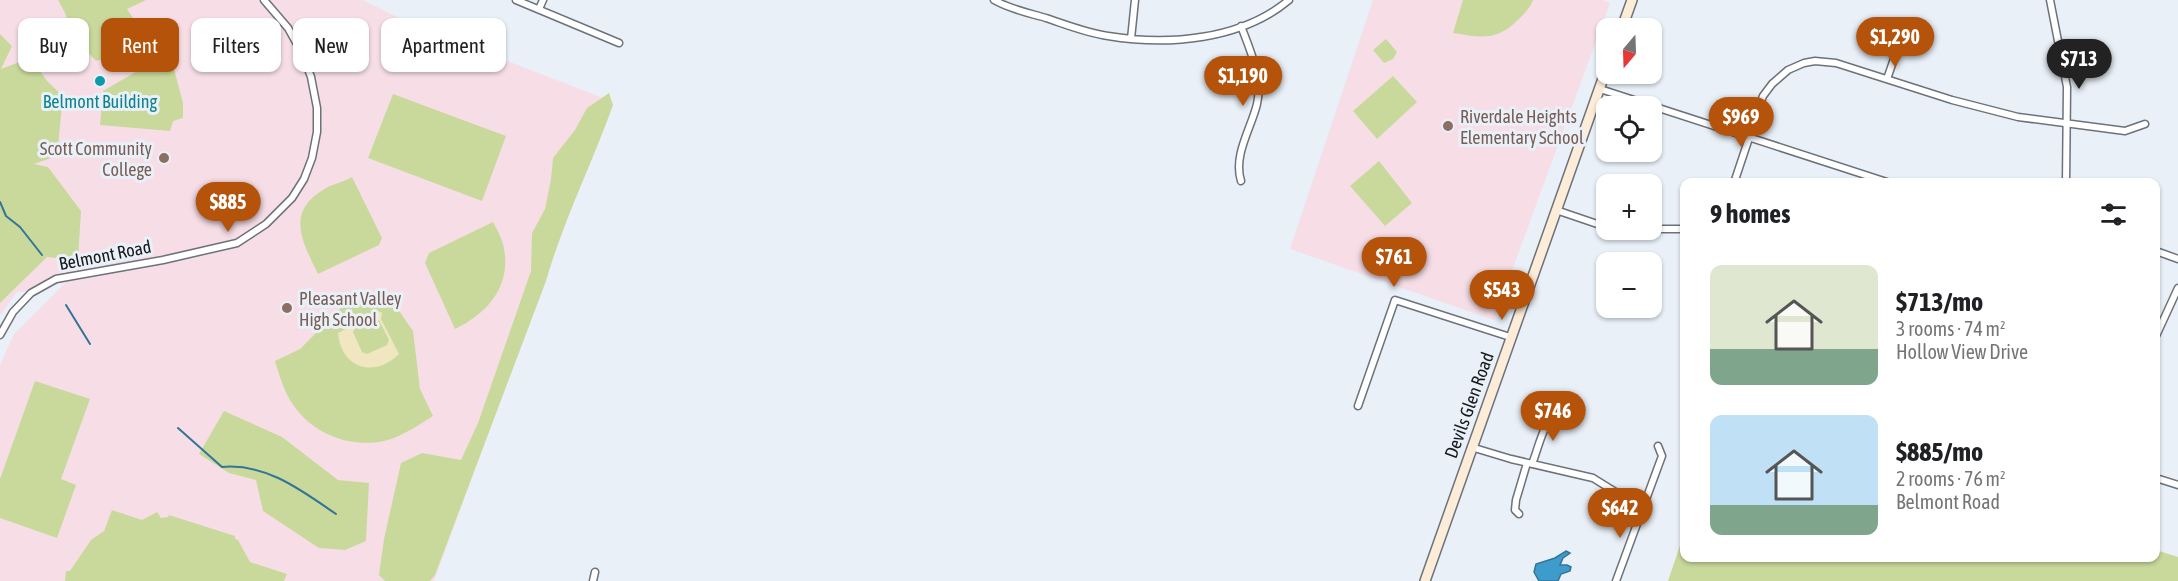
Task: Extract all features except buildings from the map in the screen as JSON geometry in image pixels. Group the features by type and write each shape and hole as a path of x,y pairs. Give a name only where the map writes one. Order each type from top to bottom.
{"main road":[{"path":"1626,18 1632,0"},
{"name":"Devils Glen Road","path":"1425,581 1602,84"}],"street":[{"name":"Belmont Road","path":"0,335 13,312 31,293 56,279 163,260 237,243 266,224 292,198 304,179 312,158 317,132 317,108 302,53 288,28 264,0"},
{"path":"516,0 619,43"},
{"path":"539,9 543,0"},
{"path":"994,0 1086,31 1131,39 1176,39 1223,33 1275,12 1289,0"},
{"path":"1131,39 1135,0"},
{"path":"2050,0 2067,87 2066,178"},
{"path":"1241,26 1253,58 1258,90 1257,103 1241,150 1238,170 1241,181"},
{"path":"1887,79 1905,27"},
{"path":"1736,178 1763,96 1772,84 1788,70 1815,61 1836,63 1983,108 2067,124 2125,131 2145,124"},
{"path":"1600,89 1875,178"},
{"path":"1556,210 1596,224"},
{"path":"1662,229 1680,229"},
{"path":"2160,252 2178,259"},
{"path":"2160,327 2178,288"},
{"path":"1358,406 1395,300 1510,337"},
{"path":"1519,514 1515,510 1516,500 1530,463 1548,423 1558,408 1564,407"},
{"path":"1616,581 1662,456 1658,446"},
{"path":"1471,447 1593,478 1643,509"},
{"path":"2160,479 2178,485"},
{"path":"593,581 595,572"}],"shaded area":[{"name":"Pleasant Valley High School","path":"0,0 363,0 399,18 381,18 381,72 506,72 506,60 611,101 434,581 0,581 0,365 14,334 65,283 16,293 0,316"},
{"name":"Riverdale Heights Elementary School","path":"1373,0 1603,0 1610,3 1605,18 1596,18 1596,41 1494,320 1290,249"}],"green space":[{"path":"58,0 146,0 127,9 133,18 101,18 101,60 96,61 89,54 89,18 67,18"},
{"path":"1463,0 1533,0 1511,26 1496,34 1481,37 1453,33"},
{"path":"0,34 12,46 1,69 18,63 18,72 40,72 63,96 57,156 34,164 48,167 81,211 78,260 47,257 0,303"},
{"path":"1386,39 1397,52 1393,59 1384,63 1373,50"},
{"path":"136,72 175,72 183,103 183,118 173,121 170,131 100,125 103,91"},
{"path":"1393,76 1417,102 1377,139 1353,111"},
{"path":"609,93 613,105 561,236 435,575 430,581 385,581 379,575 384,539 401,463 422,453 461,460 478,423 531,271 532,233 545,209 553,158 575,130 587,108"},
{"path":"393,94 506,136 482,201 368,158"},
{"path":"1379,161 1412,203 1385,226 1350,186"},
{"path":"352,177 382,238 379,245 318,274 302,236 300,225 302,214 307,204 316,195"},
{"path":"493,222 502,241 505,258 501,284 488,306 455,329 425,263 429,253"},
{"path":"379,296 393,302 413,331 420,389 433,416 406,433 388,440 360,443 332,436 308,422 298,412 285,391 275,361 300,349 342,307"},
{"path":"35,381 90,399 61,479 76,485 57,538 0,518 0,479"},
{"path":"224,411 282,437 338,480 369,483 366,541 345,550 319,548 263,511 256,480 229,473 199,454"},
{"path":"112,510 142,520 157,512 161,518 169,515 235,536 250,562 287,574 284,581 65,581 66,571 70,571 91,540 104,531"},
{"path":"1680,546 1680,562 2160,562 2160,551 2178,557 2178,581 1668,581"}],"sand":[{"path":"376,310 382,313 381,319 399,354 389,362 370,368 352,362 345,355 338,333 373,315","holes":["374,318 379,320 389,340 387,345 367,354 362,352 353,332 355,328"]}],"water":[{"path":"1566,551 1570,553 1563,558 1560,565 1571,567 1570,571 1561,574 1558,581 1539,581 1534,572 1536,564 1555,558"}],"waterway":[{"path":"0,202 6,216 20,227 42,255"},
{"path":"66,305 90,344"},
{"path":"178,428 222,467 253,469 268,474 296,488 336,514"}],"place":[{"name":"Belmont Building","path":"100,81"},
{"name":"Riverdale Heights Elementary School","path":"1448,126"},
{"name":"Scott Community College","path":"164,158"},
{"name":"Pleasant Valley High School","path":"287,308"}]}
